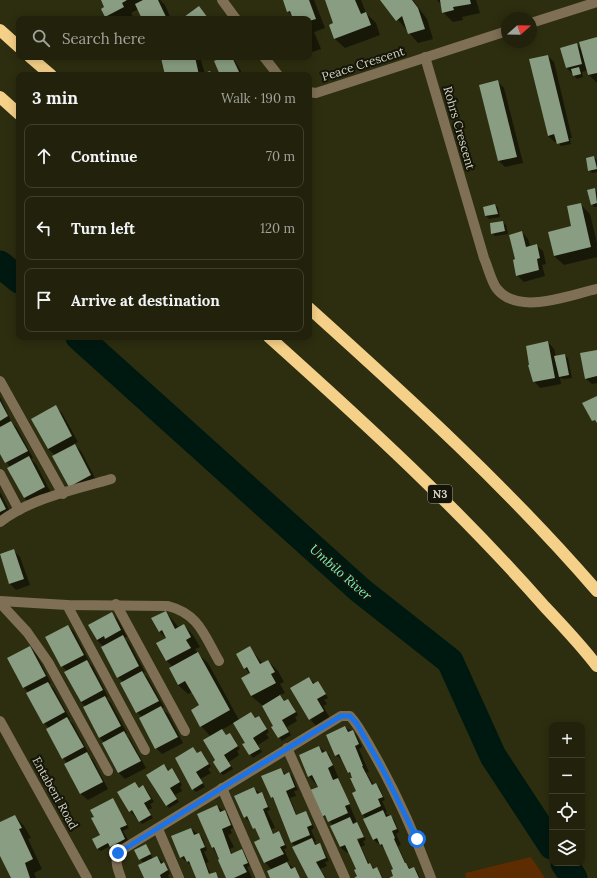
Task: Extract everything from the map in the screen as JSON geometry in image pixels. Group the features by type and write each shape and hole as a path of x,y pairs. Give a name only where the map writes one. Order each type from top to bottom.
{"highway":[{"path":"0,30 16,44"},
{"path":"33,60 47,72"},
{"path":"0,97 15,110"},
{"path":"312,311 478,464 561,549 597,591"},
{"name":"N3","path":"271,340 350,410 442,496 508,565 597,666"}],"street":[{"path":"222,0 234,16"},
{"path":"537,21 597,2"},
{"path":"425,57 501,33"},
{"name":"Peace Crescent","path":"312,93 316,94 425,57"},
{"name":"Rohrs Crescent","path":"425,57 484,258 496,288 508,299 524,303 541,302 597,289"},
{"path":"266,60 276,72"},
{"path":"0,381 63,494"},
{"path":"0,474 19,510"},
{"path":"0,522 19,510 111,479"},
{"path":"0,602 67,605 116,604 168,606 182,610 193,617 219,662"},
{"path":"0,602 27,632 48,662 108,772"},
{"path":"116,604 185,731"},
{"path":"67,605 145,750"},
{"path":"121,878 116,860 118,853 335,719 341,716 350,716 357,724 382,768 417,839 431,878"},
{"name":"Entabeni Road","path":"0,722 87,878"},
{"path":"287,748 345,878"},
{"path":"222,788 261,878"},
{"path":"158,829 180,878"}],"shaded area":[{"path":"531,857 545,878 466,878 465,873"}],"building":[{"path":"101,0 127,0 122,3 124,7 107,16 104,16 101,9 104,7"},
{"path":"143,0 158,0 166,16 141,16 135,4"},
{"path":"283,0 309,0 316,19 312,20 312,16 292,16 290,11 287,12"},
{"path":"325,0 355,0 361,14 366,12 371,25 334,39 329,25 333,23"},
{"path":"380,0 412,0 418,8 425,29 408,34 402,16 396,21"},
{"path":"440,0 470,0 471,4 453,7 454,10 442,13"},
{"path":"199,6 206,16 185,16"},
{"path":"597,37 597,73 588,75 579,42"},
{"path":"577,43 582,64 566,68 560,48"},
{"path":"548,55 569,141 557,144 554,134 548,136 529,59"},
{"path":"161,60 196,60 198,72 164,72"},
{"path":"233,60 239,72 219,72 214,61"},
{"path":"579,67 581,74 573,76 571,69"},
{"path":"498,80 517,157 498,161 479,85"},
{"path":"594,156 597,169 588,171 586,158"},
{"path":"595,188 597,203 591,205 587,190"},
{"path":"581,203 591,247 554,256 548,232 571,226 567,206"},
{"path":"495,204 498,214 485,216 483,207"},
{"path":"503,221 505,231 491,234 490,223"},
{"path":"522,231 526,247 537,244 540,258 537,259 539,270 516,276 513,260 515,259 509,235"},
{"path":"548,341 555,378 533,382 528,365 526,346"},
{"path":"597,350 597,376 585,379 580,353"},
{"path":"565,354 569,375 559,377 554,356"},
{"path":"597,396 597,423 595,420 592,421 582,403"},
{"path":"0,401 8,416 0,421"},
{"path":"56,405 72,436 48,449 31,419"},
{"path":"11,421 28,451 5,463 0,454 0,427"},
{"path":"75,444 91,475 69,487 52,456"},
{"path":"29,456 45,487 24,498 7,468"},
{"path":"0,497 6,509 0,512"},
{"path":"14,549 24,579 9,584 0,554"},
{"path":"166,611 175,629 184,624 191,637 186,640 191,648 166,661 156,643 166,638 162,630 159,632 151,618"},
{"path":"112,612 121,630 105,639 104,636 97,640 88,625"},
{"path":"68,625 84,655 61,667 45,637"},
{"path":"123,635 139,666 117,678 101,647"},
{"path":"30,646 46,676 23,688 7,658"},
{"path":"250,646 260,664 268,660 275,672 271,674 276,683 251,696 241,678 250,673 247,667 244,669 236,654"},
{"path":"198,652 230,710 200,727 191,710 199,705 185,681 178,685 169,668"},
{"path":"87,660 103,690 81,702 64,672"},
{"path":"142,671 159,701 136,713 120,683"},
{"path":"309,677 313,684 318,681 326,694 317,699 324,711 309,720 290,688"},
{"path":"48,682 65,712 43,724 26,693"},
{"path":"280,695 284,701 288,699 296,712 282,720 289,732 278,738 271,727 273,726 262,706"},
{"path":"105,696 121,726 99,738 83,707"},
{"path":"161,706 178,737 155,749 139,718"},
{"path":"251,712 255,718 259,716 267,729 253,738 260,749 249,755 242,744 245,743 233,723"},
{"path":"67,717 84,747 62,759 46,729"},
{"path":"345,726 348,732 353,730 359,744 355,746 362,766 372,785 376,783 383,797 378,799 381,806 362,815 352,793 356,791 350,778 352,778 350,772 348,773 339,754 335,756 326,735"},
{"path":"222,729 226,735 230,733 238,746 224,755 231,766 220,773 213,762 215,760 203,740"},
{"path":"124,731 141,761 118,773 102,743"},
{"path":"319,746 322,753 326,751 333,765 328,768 333,780 338,778 350,804 345,806 348,813 328,822 325,815 322,817 310,790 318,787 312,775 308,777 299,755"},
{"path":"193,747 197,753 201,751 209,764 196,772 203,783 192,790 175,758"},
{"path":"87,752 103,782 80,794 64,764"},
{"path":"164,764 168,771 172,768 180,782 170,788 177,799 166,806 146,775"},
{"path":"281,768 284,775 289,772 295,787 286,791 296,815 306,811 312,825 307,827 310,835 291,843 273,797 271,798 261,776"},
{"path":"135,782 139,788 143,785 151,799 144,803 151,815 139,822 132,810 129,812 117,792"},
{"path":"254,787 257,794 262,792 268,807 263,809 273,834 279,831 285,845 280,847 284,854 264,863 254,842 260,839 247,816 244,818 234,796"},
{"path":"113,798 127,825 120,828 125,839 110,847 108,843 97,849 92,839 100,835 91,818 94,817 90,810"},
{"path":"217,805 220,812 225,810 231,825 222,829 231,854 242,849 248,863 243,865 247,872 234,878 226,878 214,847 212,848 197,814"},
{"path":"383,810 386,817 391,815 397,829 392,831 405,863 409,869 414,867 419,878 389,878 393,876 391,870 393,869 382,844 380,845 377,838 373,840 363,819"},
{"path":"15,815 22,828 19,829 33,859 25,863 30,878 11,878 0,856 0,822"},
{"path":"350,817 353,824 357,822 364,837 357,839 368,864 370,863 373,869 377,867 382,878 354,878 357,876 354,870 356,869 345,845 340,847 330,826"},
{"path":"191,828 194,835 199,833 205,847 200,849 209,874 216,872 218,878 196,878 189,861 187,862 184,856 180,858 171,836"},
{"path":"312,838 315,845 320,843 326,858 316,862 325,878 308,878 292,847"},
{"path":"146,844 151,854 139,860 134,850"},
{"path":"157,856 161,864 164,862 168,870 160,875 161,878 144,878 138,865"},
{"path":"287,862 291,869 295,867 300,878 270,878 267,871"}],"waterway":[{"name":"Umbilo River","path":"0,264 16,277"},
{"name":"Umbilo River","path":"82,340 360,590 450,661 493,756 549,841"},
{"name":"Umbilo River","path":"566,866 574,878"}],"route":[{"path":"118,853 341,716 350,716 357,724 382,768 417,839"}]}
